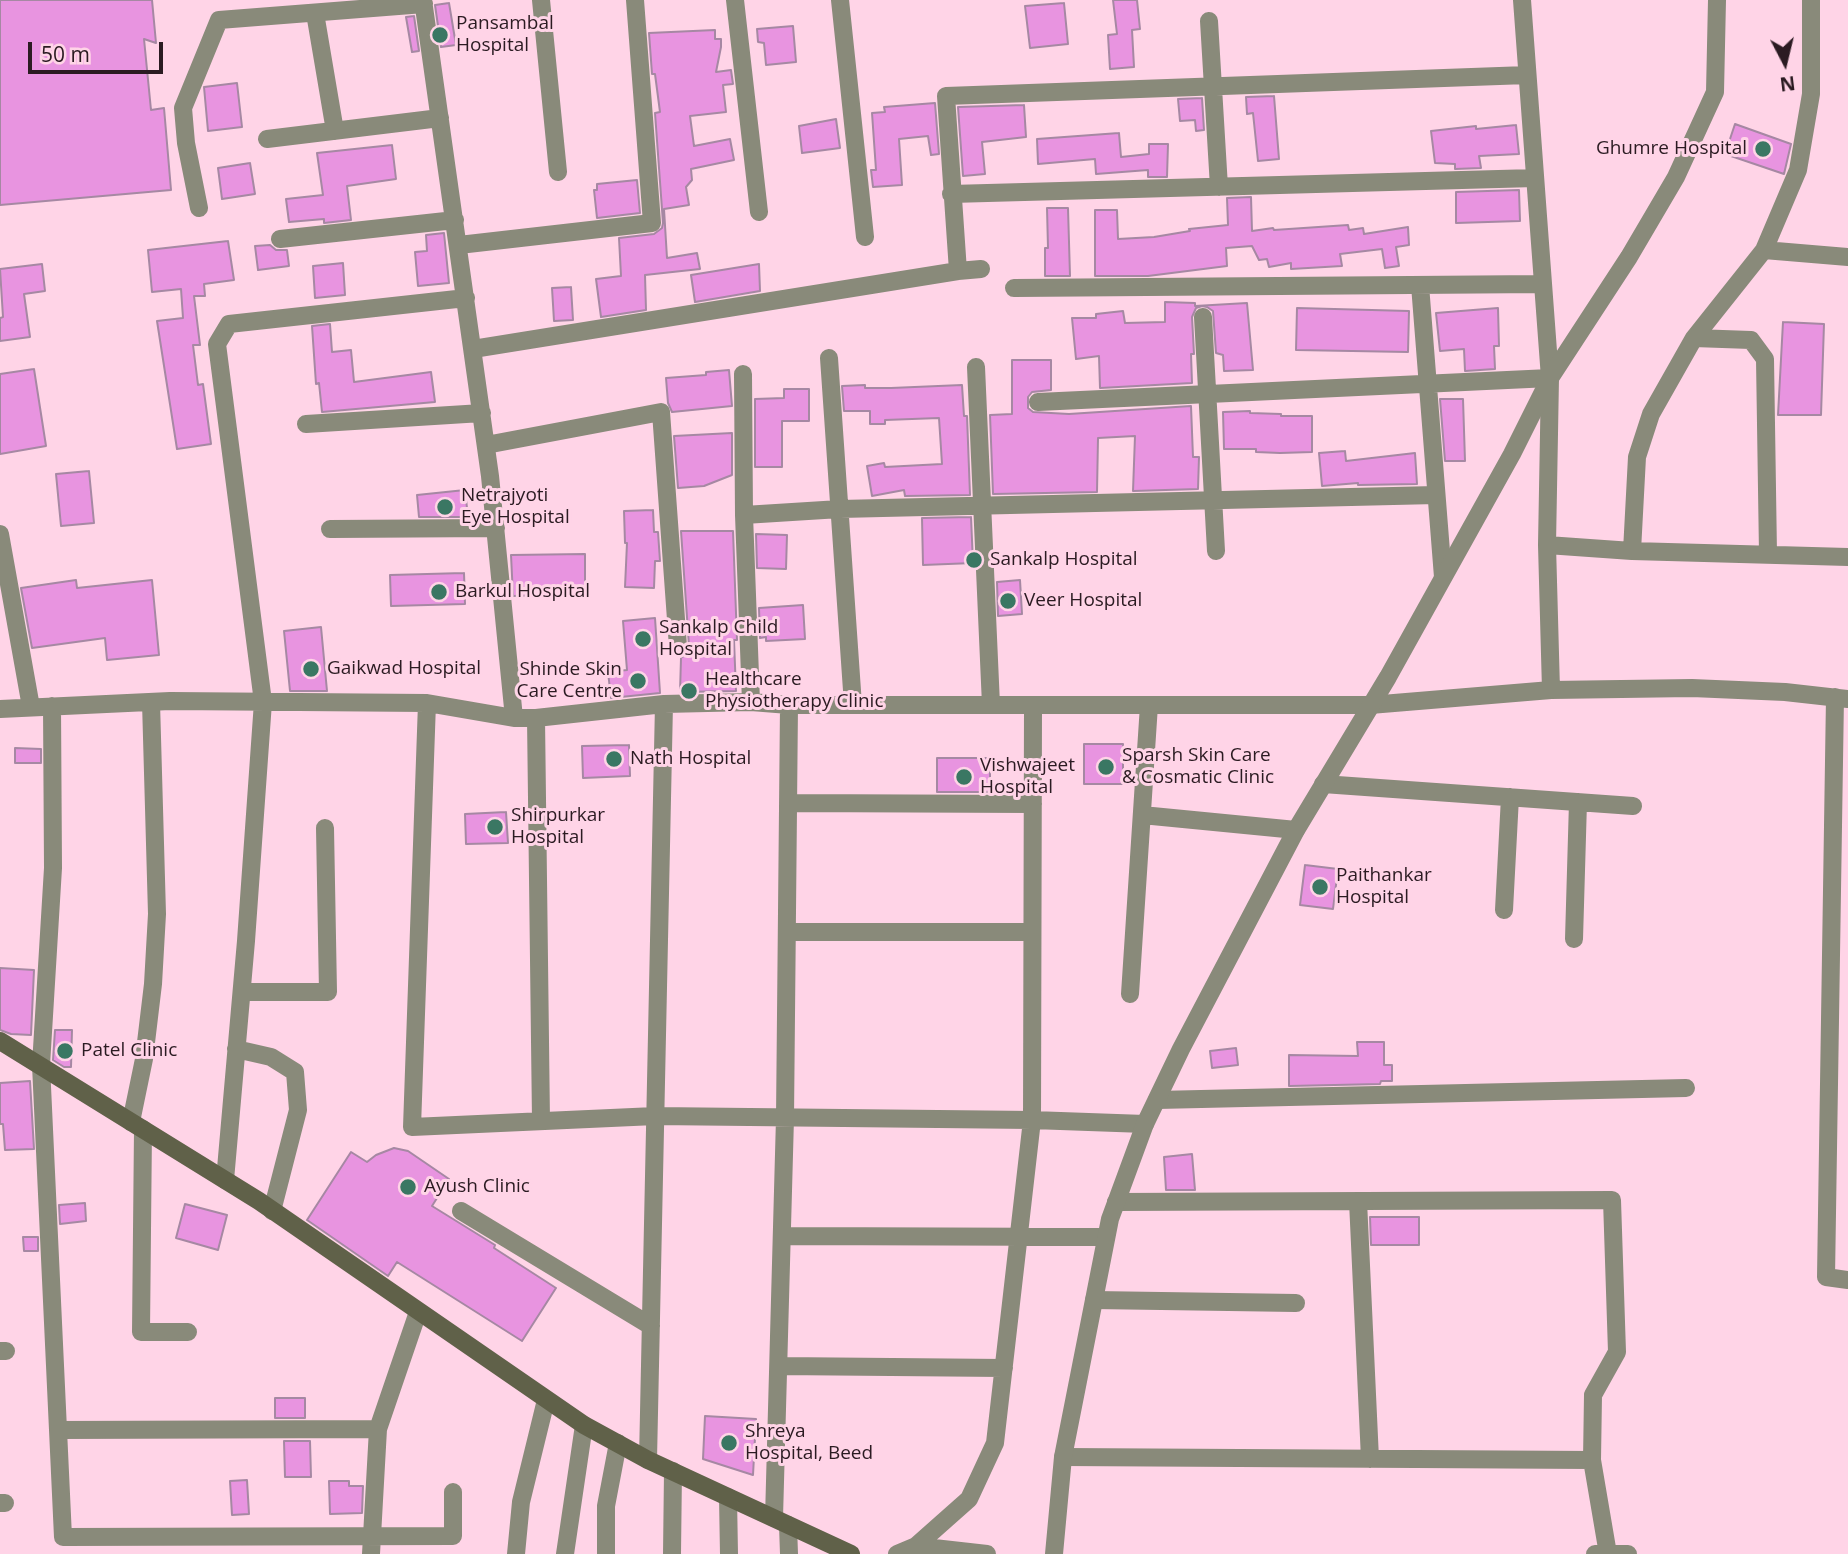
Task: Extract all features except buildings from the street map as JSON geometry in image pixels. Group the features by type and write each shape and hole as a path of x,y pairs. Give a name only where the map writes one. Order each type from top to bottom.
{"main road":[{"path":"0,1041 272,1210 584,1425 648,1460 851,1554"}],"street":[{"path":"541,0 558,172"},
{"path":"459,245 652,223 635,0"},
{"path":"735,0 758,212"},
{"path":"840,0 865,237"},
{"path":"1522,0 1550,379 1547,545 1551,690"},
{"path":"1055,1554 1063,1457 1106,1237 1145,1124 1296,830 1388,677 1512,454 1550,379 1629,257 1676,177 1716,92 1717,0"},
{"path":"1632,551 1637,457 1651,414 1695,338 1764,250 1798,170 1811,94 1811,0"},
{"path":"199,208 186,143 183,108 219,20 423,2 482,413 514,718"},
{"path":"315,13 335,131"},
{"path":"1209,21 1220,187"},
{"path":"958,271 946,96 1527,75"},
{"path":"267,139 440,118"},
{"path":"951,194 1535,178"},
{"path":"280,239 455,220"},
{"path":"1764,250 1848,257"},
{"path":"473,349 958,271 981,270"},
{"path":"1014,288 1543,284"},
{"path":"1420,285 1443,577"},
{"path":"225,1180 263,702 218,344 229,324 466,298"},
{"path":"1203,317 1216,551"},
{"path":"1695,338 1751,340 1765,359 1768,554"},
{"path":"829,358 853,705"},
{"path":"976,367 990,705"},
{"path":"743,374 744,514 751,702"},
{"path":"1038,402 1550,379"},
{"path":"486,445 661,412 678,647"},
{"path":"306,424 482,413"},
{"path":"744,514 982,505 1436,495"},
{"path":"330,528 496,528"},
{"path":"0,534 31,707"},
{"path":"1547,545 1632,551 1848,557"},
{"path":"0,709 151,702 427,703 514,718 536,718 664,704 751,702 789,705 1370,705 1551,690 1692,688 1841,698 1826,1277 1848,1280"},
{"path":"151,702 157,914 137,1125 141,1332 188,1332"},
{"path":"427,703 412,1127 656,1116 1032,1120 1145,1124"},
{"path":"648,1460 664,704"},
{"path":"789,705 786,1118 779,1366 781,1521 789,1554"},
{"path":"897,1554 916,1546 969,1499 995,1443 1032,1120 1033,705"},
{"path":"1130,994 1149,705"},
{"path":"52,706 53,868 40,1065 63,1538 372,1545 453,1536 453,1492"},
{"path":"536,718 541,1121"},
{"path":"1323,785 1633,806"},
{"path":"1504,910 1510,797"},
{"path":"1574,939 1578,802"},
{"path":"788,803 1033,804"},
{"path":"1142,815 1296,830"},
{"path":"242,992 328,992 325,828"},
{"path":"787,932 1032,932"},
{"path":"236,1049 271,1058 295,1072 298,1110 272,1210"},
{"path":"1157,1100 1686,1088"},
{"path":"1116,1202 1612,1200 1617,1352 1593,1395 1592,1460 1608,1554"},
{"path":"1358,1201 1370,1459"},
{"path":"461,1211 651,1326"},
{"path":"782,1236 1106,1237"},
{"path":"1094,1300 1296,1303"},
{"path":"372,1545 378,1429 418,1312"},
{"path":"779,1366 1004,1368"},
{"path":"516,1554 521,1502 545,1400"},
{"path":"565,1554 584,1425"},
{"path":"58,1430 378,1429"},
{"path":"606,1554 606,1506 618,1443"},
{"path":"1063,1457 1592,1460"},
{"path":"672,1554 673,1471"},
{"path":"728,1497 729,1554"},
{"path":"916,1546 987,1554"},
{"path":"1595,1554 1628,1554"}],"place":[{"name":"Pansambal Hospital","path":"440,35"},
{"name":"Ghumre Hospital","path":"1763,149"},
{"name":"Netrajyoti Eye Hospital","path":"445,507"},
{"name":"Sankalp Hospital","path":"974,560"},
{"name":"Barkul Hospital","path":"439,592"},
{"name":"Veer Hospital","path":"1008,601"},
{"name":"Sankalp Child Hospital","path":"643,639"},
{"name":"Gaikwad Hospital","path":"311,669"},
{"name":"Shinde Skin Care Centre","path":"638,681"},
{"name":"Healthcare Physiotherapy Clinic","path":"689,691"},
{"name":"Nath Hospital","path":"614,759"},
{"name":"Sparsh Skin Care & Cosmatic Clinic","path":"1106,767"},
{"name":"Vishwajeet Hospital","path":"964,777"},
{"name":"Shirpurkar Hospital","path":"495,827"},
{"name":"Paithankar Hospital","path":"1320,887"},
{"name":"Patel Clinic","path":"65,1051"},
{"name":"Ayush Clinic","path":"408,1187"},
{"name":"Shreya Hospital, Beed","path":"729,1443"}]}
